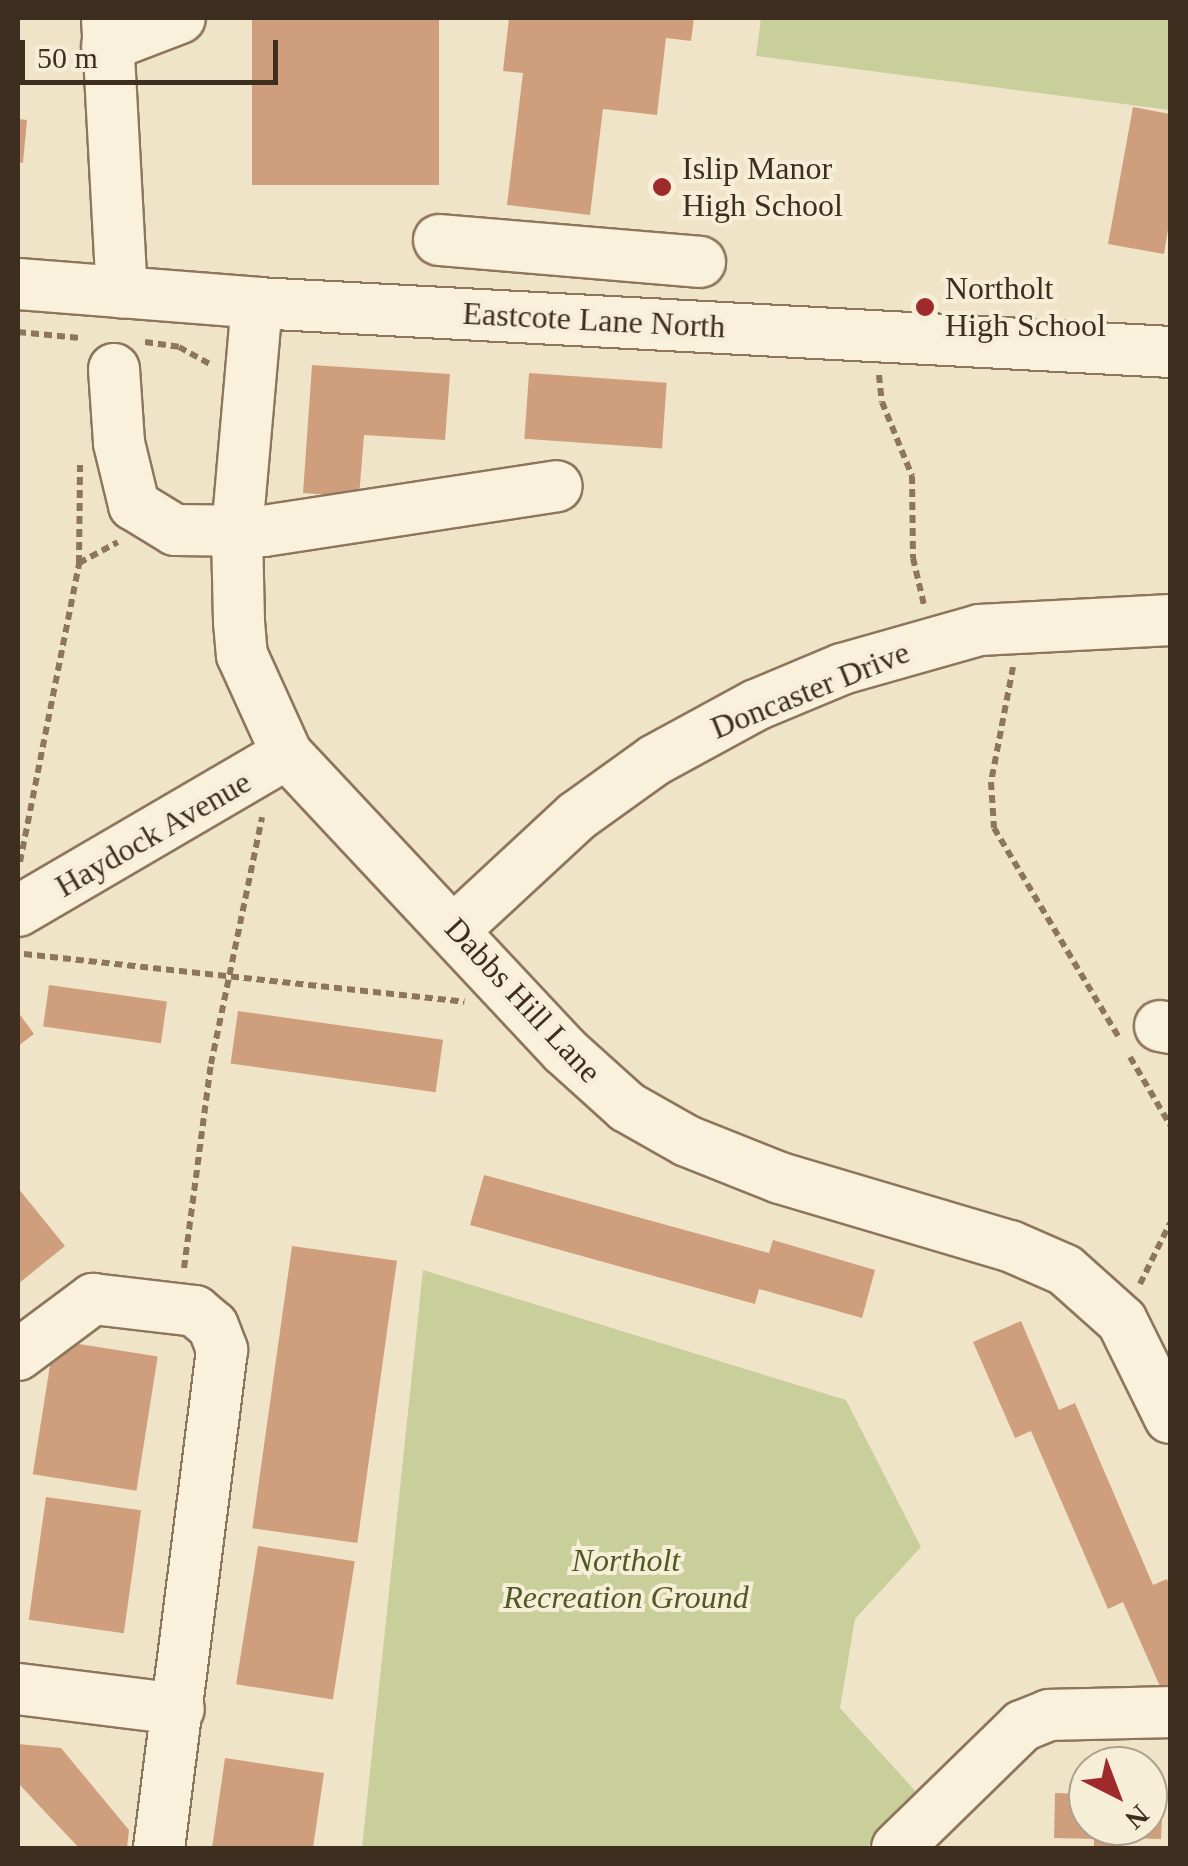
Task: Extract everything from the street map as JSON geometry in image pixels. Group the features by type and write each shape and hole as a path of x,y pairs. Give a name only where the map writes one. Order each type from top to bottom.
{"street":[{"path":"122,293 107,32 180,18"},
{"path":"439,240 700,262"},
{"path":"520,314 531,245"},
{"name":"Eastcote Lane North","path":"18,284 257,303 520,314 875,338 1170,352"},
{"name":"Dabbs Hill Lane","path":"257,303 237,532 242,655 286,754 628,1107 687,1141 780,1178 1010,1246 1066,1270 1122,1321 1166,1397"},
{"path":"101,349 134,505 175,530 237,532 557,486"},
{"name":"Doncaster Drive","path":"455,928 577,816 655,760 756,705 932,641 1022,626 1170,620"},
{"name":"Haydock Avenue","path":"18,911 286,754"},
{"path":"18,1356 93,1298 195,1311 213,1326 222,1350 158,1848"},
{"path":"18,1689 178,1709"},
{"path":"897,1848 1022,1726 1088,1711 1170,1712"}],"path":[{"path":"18,332 101,349 179,347 211,365"},
{"path":"875,338 882,402 912,476 913,558 932,641"},
{"path":"18,873 79,562 80,450"},
{"path":"1022,626 992,782 994,828 1170,1125"},
{"path":"179,1309 227,976 266,800"},
{"path":"18,953 502,1006 515,993"},
{"path":"1122,1321 1170,1222"}],"green space":[{"path":"761,18 1170,18 1170,110 756,56"},
{"name":"Northolt Recreation Ground","path":"423,1270 846,1400 921,1547 855,1619 840,1708 919,1795 866,1848 362,1848"}],"building":[{"path":"252,18 439,18 439,185 252,185"},
{"path":"509,18 694,18 691,41 666,38 657,115 603,109 590,215 507,205 523,73 503,71"},
{"path":"1133,107 1170,114 1170,217 1164,254 1108,244"},
{"path":"18,119 27,120 23,163 18,162"},
{"path":"312,365 450,374 445,440 364,435 359,497 303,493"},
{"path":"529,373 667,383 662,448 524,439"},
{"path":"49,985 167,1002 161,1043 43,1027"},
{"path":"238,1011 443,1040 436,1092 231,1063"},
{"path":"18,1012 34,1034 18,1046"},
{"path":"484,1175 769,1253 773,1240 875,1270 862,1318 759,1289 755,1304 470,1225"},
{"path":"18,1188 65,1246 18,1284"},
{"path":"292,1246 397,1261 357,1543 252,1528"},
{"path":"1021,1321 1059,1410 1075,1403 1153,1585 1167,1579 1170,1687 1162,1691 1123,1602 1108,1609 1031,1431 1015,1438 973,1342"},
{"path":"54,1340 158,1356 136,1491 33,1474"},
{"path":"46,1497 141,1510 124,1633 29,1620"},
{"path":"258,1546 355,1561 333,1700 236,1684"},
{"path":"18,1744 61,1748 129,1830 127,1848 79,1848 18,1783"},
{"path":"225,1758 324,1773 313,1848 212,1848"},
{"path":"1055,1793 1068,1793 1068,1838 1054,1838"}],"place":[{"name":"Islip Manor High School","path":"662,187"},
{"name":"Northolt High School","path":"925,307"}]}
